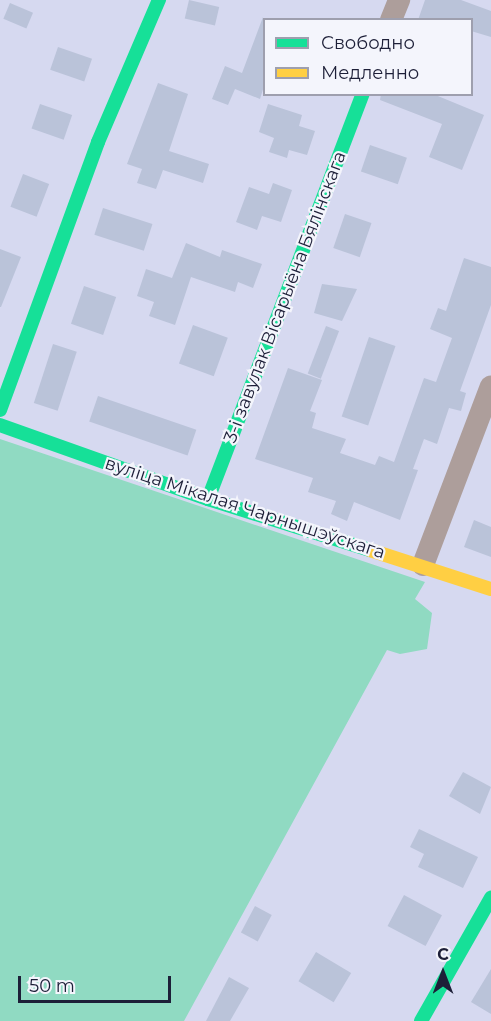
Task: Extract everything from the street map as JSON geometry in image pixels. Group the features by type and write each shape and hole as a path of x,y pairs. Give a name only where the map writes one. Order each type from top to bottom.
{"street":[{"path":"0,410 98,142 159,0"},
{"path":"393,18 399,0"},
{"name":"3-і завулак Вісарыёна Бялінскага","path":"208,499 362,96"},
{"path":"423,565 491,386"},
{"name":"вуліца Мікалая Чарнышэўскага","path":"0,425 208,499 423,565 491,589"},
{"path":"420,1021 491,898"}],"green space":[{"path":"0,439 425,582 415,599 432,613 427,649 400,654 387,650 184,1021 0,1021"}],"building":[{"path":"189,0 219,7 215,25 185,19"},
{"path":"425,0 461,0 491,11 491,37 473,32 473,18 419,18"},
{"path":"10,3 33,13 26,28 3,19"},
{"path":"263,17 263,89 260,99 235,89 228,105 212,99 225,66 242,73"},
{"path":"58,47 92,59 84,81 50,70"},
{"path":"158,83 188,94 169,151 209,164 203,183 163,170 156,189 137,183 142,169 127,164"},
{"path":"381,96 438,96 484,115 462,170 429,157 442,124 380,100"},
{"path":"40,104 72,115 64,140 32,129"},
{"path":"268,104 302,115 299,126 315,131 307,155 289,150 287,158 269,152 274,138 259,132"},
{"path":"370,145 407,158 398,184 361,171"},
{"path":"23,174 49,184 37,217 10,207"},
{"path":"273,183 292,190 281,222 262,216 257,230 236,222 249,187 269,194"},
{"path":"103,208 152,224 144,251 94,235"},
{"path":"345,214 371,223 360,257 333,248"},
{"path":"186,243 220,257 222,250 262,264 253,288 238,282 235,292 191,277 175,325 149,316 154,302 137,296 146,269 172,278"},
{"path":"0,249 21,257 1,307 0,307"},
{"path":"464,258 491,267 491,305 460,391 466,393 461,411 449,408 437,444 424,439 413,469 418,470 400,520 354,502 347,521 331,514 336,501 308,492 313,478 255,459 288,368 322,380 310,411 316,413 312,428 346,439 340,453 375,465 379,456 394,462 424,378 436,382 452,338 430,329 438,308 446,311"},
{"path":"322,284 357,289 342,321 314,313"},
{"path":"84,286 116,297 103,335 71,324"},
{"path":"193,325 228,338 214,376 179,364"},
{"path":"326,326 339,331 321,379 308,374"},
{"path":"369,337 395,346 368,426 342,416"},
{"path":"53,344 77,352 58,411 34,403"},
{"path":"98,396 196,430 188,455 89,422"},
{"path":"474,520 491,527 491,557 464,547"},
{"path":"463,772 491,787 480,814 449,796"},
{"path":"419,829 478,857 463,888 418,867 424,854 410,847"},
{"path":"404,895 442,915 426,946 388,926"},
{"path":"255,906 272,915 258,941 241,932"},
{"path":"316,952 351,973 334,1002 298,981"},
{"path":"491,969 491,1014 471,1002"},
{"path":"229,977 249,988 230,1021 206,1021"}],"traffic: fast":[{"path":"0,410 98,142 159,0"},
{"path":"208,499 362,96"},
{"path":"0,425 208,499 370,550"},
{"path":"421,1021 491,898"}],"traffic: slow":[{"path":"370,550 491,589"}]}
